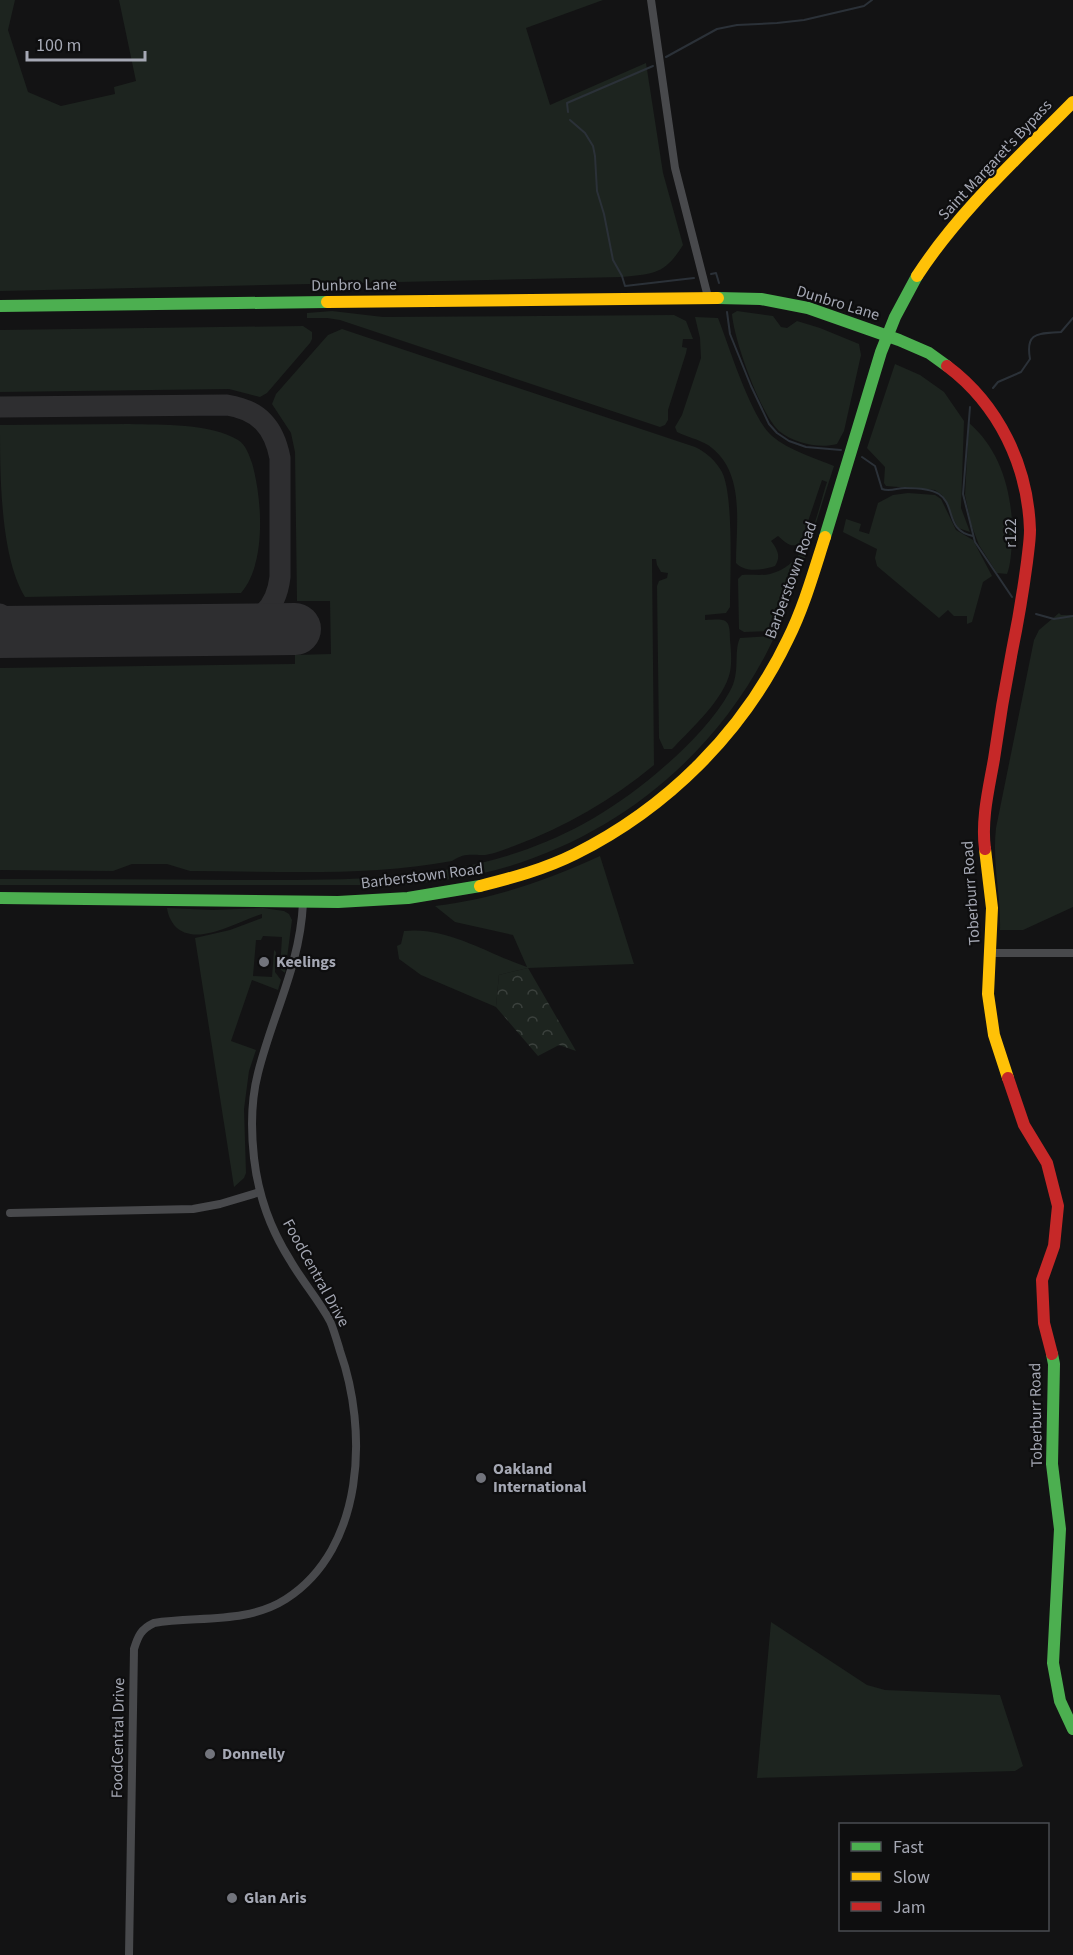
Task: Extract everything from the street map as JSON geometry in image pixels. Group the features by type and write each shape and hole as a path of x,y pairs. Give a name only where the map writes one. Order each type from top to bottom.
{"main road":[{"name":"Saint Margaret's Bypass","path":"887,335 927,260 962,216 1073,102"},
{"name":"Dunbro Lane","path":"0,306 708,297 761,299 808,308 887,335"},
{"name":"r122","path":"887,335 929,353 964,380 984,401 1003,429 1019,465 1027,498 1030,532 1027,565 988,790"},
{"name":"Barberstown Road","path":"0,898 195,899 303,903 445,893 514,878 553,864 617,832 664,799 688,778 737,725 756,698 795,625 849,463 887,335"},
{"name":"Toberburr Road","path":"988,790 984,819 984,844 992,908 988,994 994,1035 1024,1125 1047,1164 1058,1206 1054,1246 1042,1280 1044,1323 1054,1364 1052,1464 1060,1529 1053,1663 1060,1701 1073,1730"}],"street":[{"path":"651,0 675,168 708,297"},
{"name":"FoodCentral Drive","path":"129,1955 134,1649 138,1636 144,1628 154,1623 250,1615 286,1599 309,1581 327,1557 347,1515 353,1489 356,1426 347,1370 330,1322 289,1260 272,1226 260,1192 253,1145 254,1091 257,1073 286,990 298,946 303,903"},
{"path":"991,953 1073,953"},
{"path":"10,1213 193,1209 260,1192"}],"green space":[{"path":"0,0 15,0 8,30 28,92 61,106 115,94 114,87 136,81 119,0 603,0 526,28 550,105 646,63 663,173 683,245 677,255 658,271 622,277 0,291"},
{"path":"332,311 383,317 674,315 686,321 693,339 683,339 682,347 687,348 686,353 668,410 668,420 660,427 340,320 307,318 307,313"},
{"path":"737,311 773,316 781,327 787,328 797,321 859,344 861,355 844,431 837,444 822,446 799,442 779,431 772,422 756,393 743,358 732,314"},
{"path":"695,317 718,318 756,414 772,436 794,450 834,466 796,586 766,654 744,691 719,726 659,786 625,811 589,833 550,851 497,870 456,878 402,885 0,885 0,879 352,879 459,868 510,855 560,836 609,809 658,772 698,734 730,691 735,677 740,638 771,636 771,631 744,632 739,629 738,579 742,575 770,574 783,569 794,560 803,549 815,523 827,482 822,480 801,542 792,545 778,536 771,541 778,554 775,566 749,569 736,563 736,499 734,483 728,469 720,456 708,445 677,432 675,427 682,415 701,358 700,338"},
{"path":"303,326 312,332 310,343 267,393 260,397 229,389 0,392 0,330"},
{"path":"342,329 695,447 717,464 726,483 730,517 730,607 726,613 705,615 705,620 722,620 728,623 731,668 727,682 715,702 672,749 664,749 659,738 657,586 659,581 667,578 668,573 661,572 656,559 652,559 654,765 605,801 551,830 490,854 467,855 452,861 387,869 322,872 190,871 167,864 132,864 113,871 0,870 0,668 295,664 295,655 331,654 330,601 297,601 295,452 291,433 272,404 276,394 328,335"},
{"path":"895,364 920,375 944,392 964,421 961,508 970,532 958,528 942,495 935,490 886,486 884,483 885,467 867,448"},
{"path":"969,423 990,448 1004,477 1012,526 1007,574 997,573 979,545 971,524 965,495"},
{"path":"0,425 171,425 214,430 238,440 245,447 255,477 260,530 255,565 241,593 25,597 17,580 6,537 1,490"},
{"path":"908,493 935,495 941,499 956,530 973,540 992,576 983,582 972,622 967,624 967,616 954,616 948,610 939,618 877,566 875,558 877,549 843,532 846,519 861,524 859,531 869,534 878,503 893,495"},
{"path":"1059,613 1073,615 1073,907 1023,930 1000,930 995,854 996,828 1034,640 1039,630"},
{"path":"600,856 634,964 528,968 499,975 496,1007 421,975 399,959 397,946 401,944 404,931 420,931 467,942 527,967 513,935 455,922 435,906 478,899 519,888"},
{"path":"167,908 213,910 263,908 284,911 292,920 285,973 280,969 282,937 263,936 261,940 256,940 253,976 272,977 274,950 276,952 275,972 281,980 278,990 252,980 231,1041 256,1050 249,1071 244,1109 246,1173 234,1187 195,938 230,930 262,918 262,914 217,931 193,934 183,932 174,925"},
{"path":"528,968 576,1051 559,1045 538,1056 496,1007 499,975"},
{"path":"771,1622 867,1685 885,1690 1000,1695 1023,1766 1015,1771 757,1778"}],"waterway":[{"path":"666,57 717,29 737,25 804,20 864,6 872,0"},
{"path":"568,112 567,103 653,66"},
{"path":"570,120 585,133 593,146 597,191 613,260 625,286 694,278"},
{"path":"711,274 716,273 719,283"},
{"path":"727,312 730,334 769,424 789,441 806,447 841,450"},
{"path":"993,388 998,382 1021,372 1030,359 1030,343 1035,336 1061,332 1073,318"},
{"path":"970,407 963,494 975,542 1012,597"},
{"path":"862,457 875,466 882,489 918,489 939,494 948,504 958,529 973,536"},
{"path":"1036,614 1054,619 1073,616"}],"taxiway":[{"path":"0,407 227,405 248,411 263,422 274,437 280,458 280,577 278,589 270,607 264,614 247,623 226,629"},
{"path":"0,614 21,628 40,632"}],"runway":[{"path":"0,632 295,629"}],"traffic: fast":[{"path":"825,537 881,352 895,317 917,276"},
{"path":"718,298 761,299 808,308 899,340 929,353 947,366"},
{"path":"0,306 327,302"},
{"path":"0,898 338,902 408,898 480,886"},
{"path":"1052,1354 1054,1364 1052,1464 1060,1529 1053,1663 1060,1701 1073,1729"}],"traffic: slow":[{"path":"917,276 971,207 1073,102"},
{"path":"327,302 718,298"},
{"path":"480,886 552,864 575,854 641,814 671,791 699,764 749,706 770,673 799,614 825,537"},
{"path":"985,849 992,908 988,994 994,1035 1008,1078"}],"traffic: jam":[{"path":"947,366 982,399 996,418 1007,439 1017,460 1023,483 1030,530 1022,596 986,804 985,849"},
{"path":"1008,1078 1024,1125 1047,1163 1058,1206 1054,1246 1042,1280 1044,1323 1052,1354"}],"place":[{"name":"Keelings","path":"264,962"},
{"name":"Oakland International","path":"481,1478"},
{"name":"Donnelly","path":"210,1754"},
{"name":"Glan Aris","path":"232,1898"}]}
